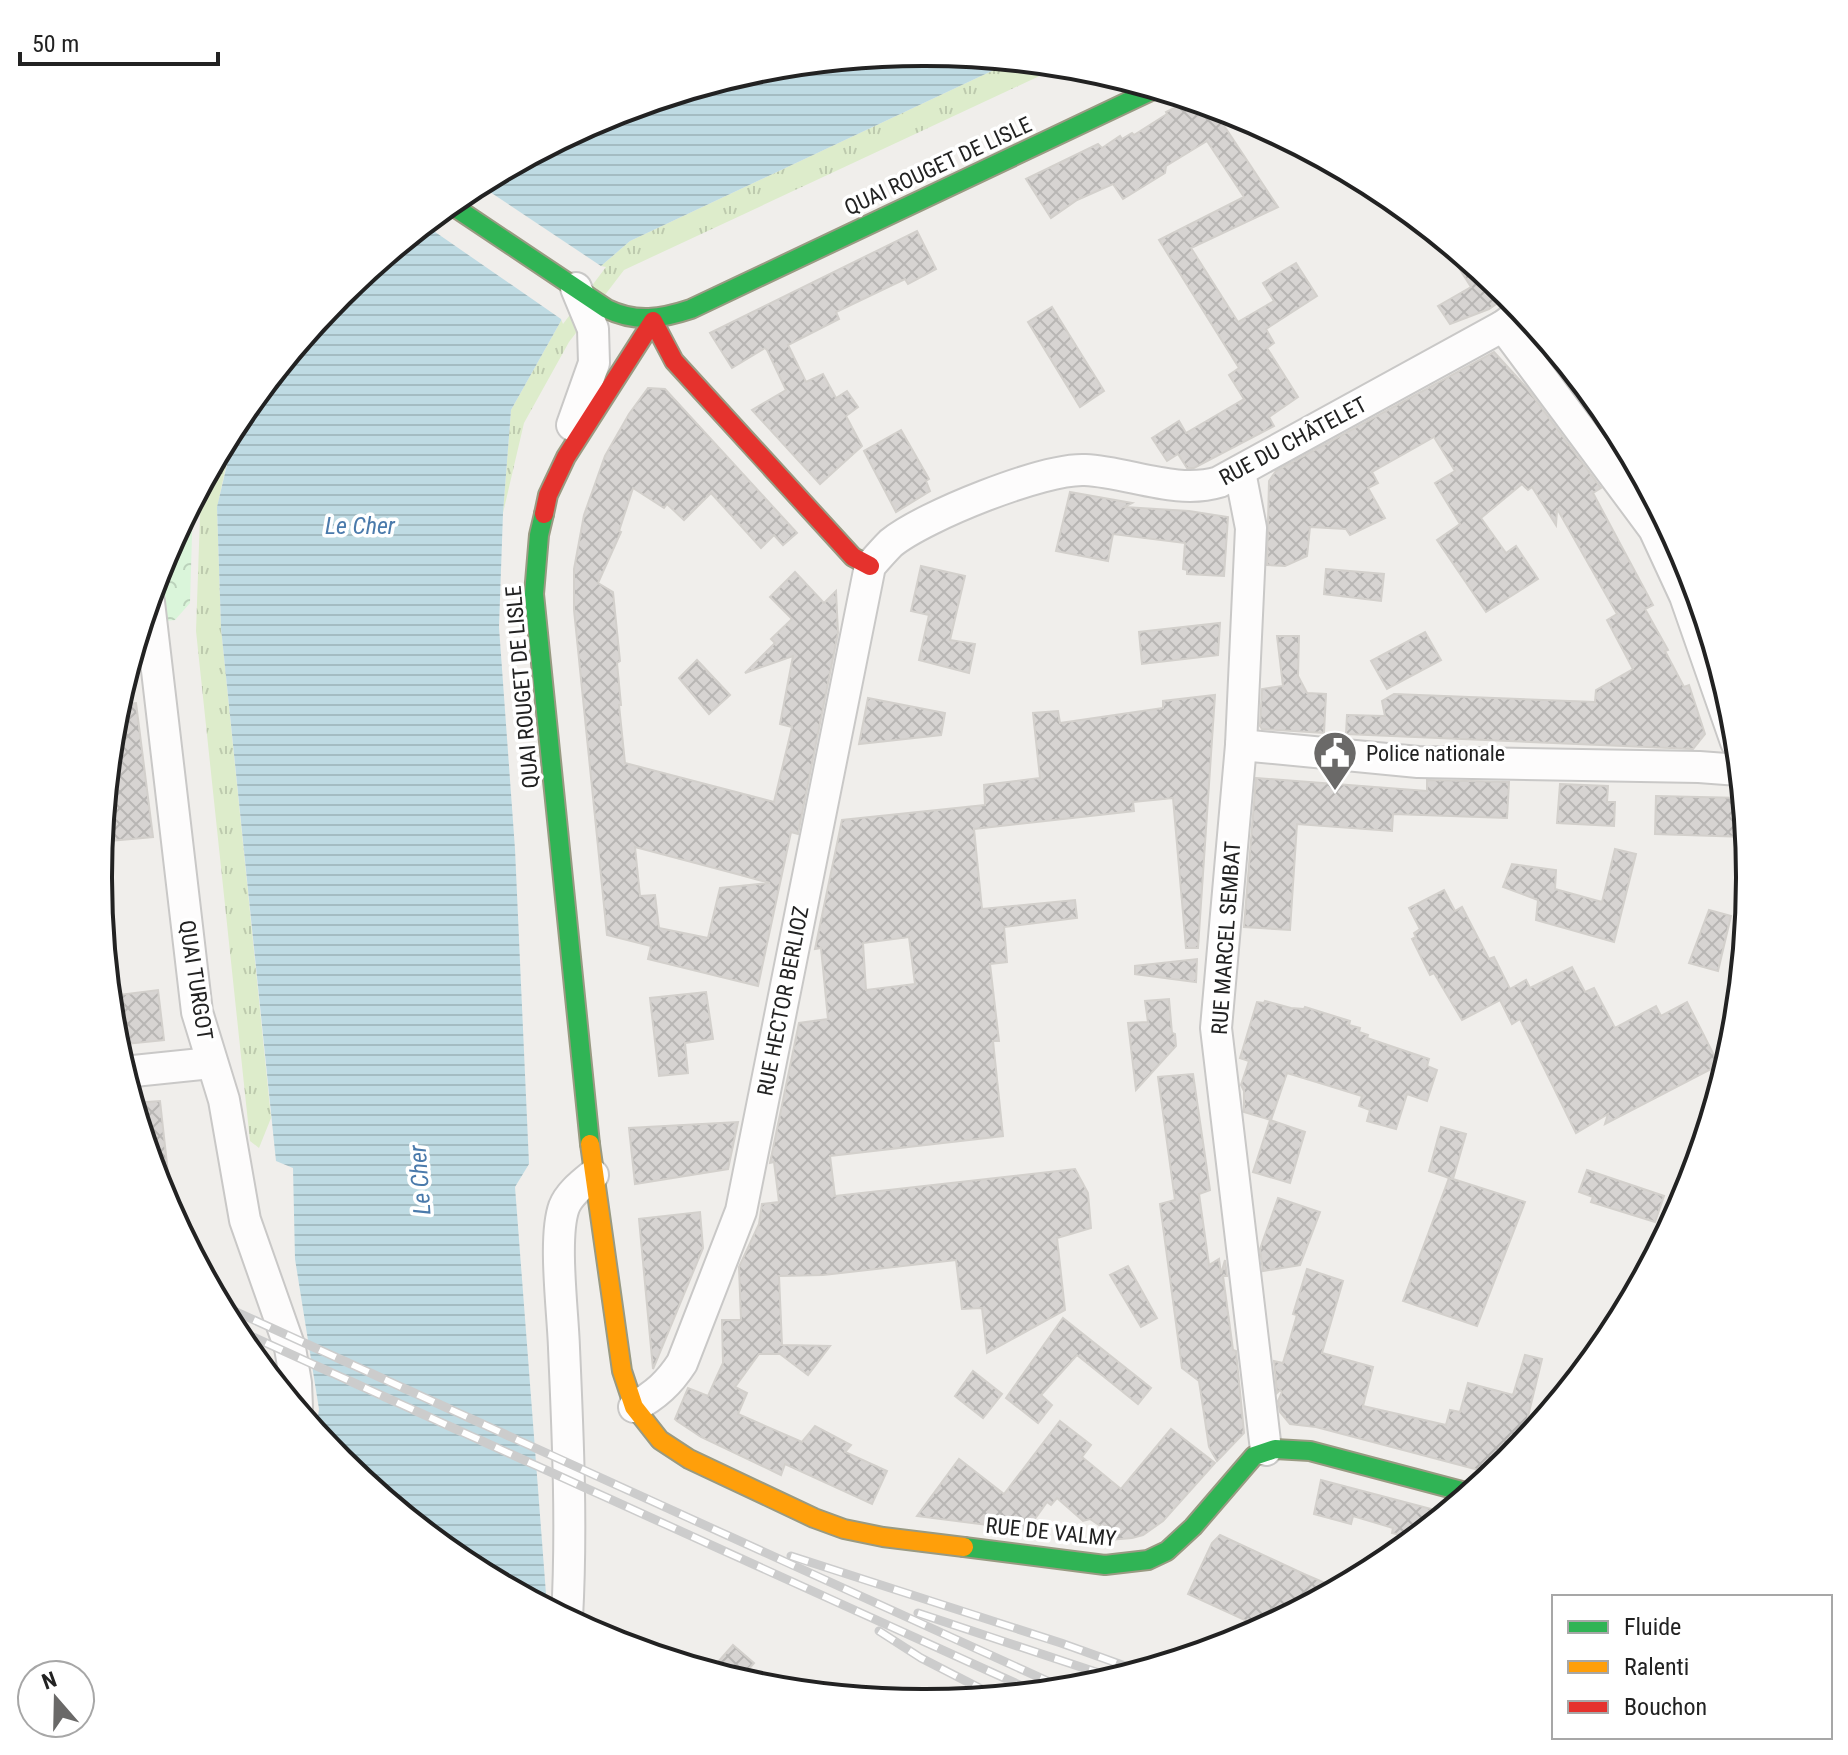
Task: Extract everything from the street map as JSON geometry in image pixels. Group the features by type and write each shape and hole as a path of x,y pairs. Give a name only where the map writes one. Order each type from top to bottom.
{"street":[{"name":"QUAI ROUGET DE LISLE","path":"689,1459 660,1440 634,1407 622,1371 615,1333 593,1175 534,594 539,535 548,495 566,457 653,321 691,309 1140,96"},
{"path":"461,211 575,286 600,319 594,363 574,414 566,457"},
{"path":"600,319 617,315 653,321 674,361 853,557 870,566"},
{"name":"RUE DU CHÂTELET","path":"870,566 892,543 926,522 1040,476 1087,470 1207,486 1240,472 1512,319"},
{"path":"1515,322 1665,546"},
{"name":"RUE MARCEL SEMBAT","path":"1240,472 1251,528 1241,745 1216,1028 1266,1450"},
{"name":"RUE HECTOR BERLIOZ","path":"634,1407 654,1396 671,1380 682,1363 741,1211 870,566"},
{"name":"QUAI TURGOT","path":"152,629 197,1012 224,1100 245,1220 290,1348 296,1392"},
{"path":"1241,745 1418,762 1729,769"},
{"path":"136,1071 211,1063"},
{"path":"568,1606 566,1379 560,1236 564,1206 576,1189 593,1175"},
{"path":"1266,1450 1287,1448 1310,1451 1457,1490"},
{"name":"RUE DE VALMY","path":"689,1459 814,1518 862,1535 1087,1563 1122,1564 1152,1560 1173,1546 1254,1456 1266,1450"}],"green space":[{"path":"995,70 1042,75 624,270 569,342 524,423 503,513 511,410 562,319 601,266 630,241"},
{"path":"227,463 217,508 221,628 271,1118 259,1148 250,1141 196,631 200,511"},
{"path":"192,527 190,603 175,620 154,622"}],"water":[{"name":"Le Cher","path":"924,66 995,70 630,241 601,266 562,319 511,410 499,627 515,849 529,1164 515,1187 546,1595 473,1552 430,1521 389,1488 318,1417 295,1259 293,1168 276,1161 221,628 217,507 228,461 280,383 314,342 389,267 473,203 518,175 613,128 663,109 766,82 871,68"}],"pier":[{"path":"490,192 606,267 563,324 561,319 434,231"}],"building":[{"path":"1177,107 1222,123 1278,207 1191,248 1238,322 1274,301 1263,283 1296,263 1317,296 1266,329 1274,343 1267,348 1298,397 1269,417 1274,426 1194,468 1187,468 1178,454 1167,461 1152,438 1179,421 1186,433 1244,399 1229,375 1239,368 1159,240 1244,197 1207,141 1166,166 1165,173 1123,199 1113,184 1077,200 1051,218 1026,179 1098,144 1102,148 1120,136 1122,139 1132,133 1134,135"},
{"path":"917,231 936,269 908,284 905,279 836,312 839,319 788,345 806,382 823,374 836,398 847,391 858,407 846,416 862,446 820,484 752,410 786,390 767,350 765,348 732,368 710,333"},
{"path":"1458,266 1497,303 1450,324 1438,306 1471,287"},
{"path":"1052,307 1104,391 1080,407 1028,322"},
{"path":"1494,352 1526,387 1601,488 1593,493 1653,605 1645,609 1668,650 1665,651 1684,687 1689,685 1705,734 1693,749 1346,734 1347,715 1385,716 1382,701 1394,694 1595,702 1596,690 1633,669 1607,620 1617,614 1559,512 1557,510 1556,525 1532,487 1528,490 1522,484 1481,518 1506,553 1516,546 1538,579 1486,612 1437,540 1460,524 1435,483 1455,471 1434,437 1372,472 1378,483 1368,488 1385,518 1350,535 1346,529 1310,527 1307,556 1285,566 1267,565 1269,481 1276,471"},
{"path":"648,388 665,389 797,533 783,545 774,535 761,548 711,493 684,520 667,504 664,508 633,488 621,532 598,583 613,592 625,763 774,802 792,727 780,724 793,656 745,673 775,643 771,639 792,619 770,597 795,572 824,603 836,591 838,633 798,834 791,832 758,986 648,959 651,946 607,935 574,610 574,569 584,515 605,456","holes":["635,847 770,883 720,888 708,938 659,928 655,895 640,896"]},
{"path":"901,430 929,479 926,481 930,491 896,512 864,451"},
{"path":"1070,492 1132,503 1124,507 1228,517 1224,576 1187,574 1187,570 1183,569 1185,543 1113,534 1108,561 1056,551"},
{"path":"921,566 965,576 950,640 975,644 969,673 919,660 929,615 911,611"},
{"path":"1326,569 1384,574 1381,601 1324,594"},
{"path":"1220,623 1218,655 1142,664 1139,632"},
{"path":"1425,632 1441,660 1387,689 1371,661"},
{"path":"1277,636 1299,636 1298,676 1307,693 1326,694 1324,733 1262,729 1260,726 1262,689 1283,686"},
{"path":"697,660 730,695 709,714 679,678"},
{"path":"1215,695 1198,948 1186,948 1173,798 1133,802 1134,811 974,829 982,909 1075,900 1077,918 1004,927 1007,962 990,964 999,1041 993,1041 1003,1136 830,1156 835,1196 1075,1169 1088,1193 1091,1228 1057,1238 1065,1310 987,1353 982,1308 962,1309 956,1260 823,1275 779,1276 782,1345 830,1346 808,1375 780,1354 759,1354 735,1387 747,1393 738,1414 802,1442 815,1426 851,1445 845,1452 887,1471 872,1504 785,1464 781,1475 701,1437 675,1419 688,1388 708,1396 723,1363 722,1320 741,1320 739,1267 759,1224 762,1204 779,1202 774,1162 770,1163 799,1023 828,1019 821,948 815,949 842,820 985,805 984,785 1040,778 1033,713 1058,711 1060,723 1163,708 1163,701","holes":["909,937 915,984 866,990 863,943"]},
{"path":"868,698 945,713 941,735 859,744"},
{"path":"132,703 136,703 153,837 113,841 119,772"},
{"path":"1256,778 1427,791 1427,780 1509,782 1507,818 1393,814 1392,831 1297,824 1290,930 1244,927"},
{"path":"1560,784 1608,786 1607,802 1615,802 1614,826 1557,823"},
{"path":"1656,796 1731,798 1734,837 1655,834"},
{"path":"1615,849 1636,854 1614,942 1536,920 1538,900 1503,887 1512,864 1556,870 1555,889 1602,902"},
{"path":"1444,890 1455,911 1462,907 1489,959 1494,957 1510,989 1526,980 1530,988 1572,967 1585,992 1594,988 1615,1028 1656,1006 1661,1016 1687,1002 1715,1057 1713,1068 1605,1124 1608,1114 1576,1133 1520,1019 1512,1024 1500,1000 1462,1020 1434,973 1430,975 1412,939 1420,929 1409,908"},
{"path":"1709,910 1731,916 1718,971 1689,963"},
{"path":"1197,959 1196,982 1135,974 1135,966"},
{"path":"158,990 164,1040 130,1044 121,995"},
{"path":"706,992 713,1039 685,1043 688,1073 659,1076 650,998"},
{"path":"1169,999 1176,1046 1136,1090 1128,1023 1148,1022 1145,1001"},
{"path":"1257,1002 1291,1008 1305,1007 1350,1021 1349,1025 1360,1028 1359,1032 1368,1035 1367,1038 1429,1059 1427,1066 1437,1070 1427,1101 1407,1094 1396,1129 1367,1121 1370,1110 1359,1106 1362,1096 1287,1073 1271,1120 1244,1112 1241,1085 1249,1061 1240,1058"},
{"path":"1193,1074 1210,1190 1199,1194 1209,1265 1219,1259 1221,1274 1225,1260 1227,1276 1223,1276 1233,1350 1236,1351 1244,1433 1217,1461 1209,1447 1199,1381 1182,1368 1160,1204 1175,1200 1158,1077"},
{"path":"160,1101 168,1171 156,1138 145,1102"},
{"path":"1270,1120 1305,1132 1290,1183 1253,1172"},
{"path":"738,1122 728,1169 635,1184 629,1128"},
{"path":"1441,1127 1466,1134 1453,1179 1525,1202 1477,1326 1403,1301 1449,1178 1452,1179 1429,1171"},
{"path":"1587,1170 1664,1196 1655,1222 1591,1202 1593,1197 1579,1192"},
{"path":"1278,1198 1320,1212 1300,1265 1263,1271 1260,1249"},
{"path":"700,1212 703,1248 653,1369 639,1219"},
{"path":"1128,1266 1157,1318 1141,1327 1110,1275"},
{"path":"1307,1269 1343,1281 1322,1353 1373,1367 1363,1406 1446,1425 1450,1410 1460,1412 1468,1383 1513,1395 1525,1355 1542,1359 1527,1420 1477,1471 1316,1427 1290,1424 1280,1412 1278,1401 1282,1392 1277,1393 1274,1361 1283,1363 1297,1315 1293,1314"},
{"path":"1063,1318 1151,1388 1138,1404 1077,1355 1041,1395 1052,1405 1038,1423 1006,1398"},
{"path":"973,1371 1002,1394 983,1418 955,1396"},
{"path":"1060,1421 1091,1445 1082,1457 1121,1489 1171,1429 1215,1463 1163,1521 1143,1535 1132,1538 1110,1540 1111,1533 1090,1519 1083,1521 1057,1498 1051,1505 1047,1502 1027,1530 917,1516 959,1459 1004,1494"},
{"path":"1321,1480 1431,1509 1399,1535 1392,1533 1393,1528 1353,1516 1351,1524 1314,1514"},
{"path":"1220,1535 1325,1583 1247,1621 1188,1594 1212,1543"},
{"path":"733,1645 754,1663 749,1669 718,1662"}],"railway":[{"path":"240,1314 1044,1680"},
{"path":"257,1339 1016,1683"},
{"path":"791,1556 1120,1664"},
{"path":"918,1613 1092,1671"},
{"path":"879,1631 921,1658 977,1687"}],"traffic: fast":[{"path":"461,211 607,309 638,318 659,317 691,309 1140,96"},
{"path":"544,514 534,594 590,1144"},
{"path":"964,1547 1105,1565 1148,1560 1167,1551 1193,1527 1254,1456 1275,1449 1310,1451 1457,1490"}],"traffic: slow":[{"path":"590,1144 622,1371 634,1407 660,1440 689,1459 844,1529 964,1547"}],"traffic: jam":[{"path":"544,514 548,495 566,457 653,321 674,361 853,557 870,566"}],"place":[{"name":"Police nationale","path":"1335,792"}]}
